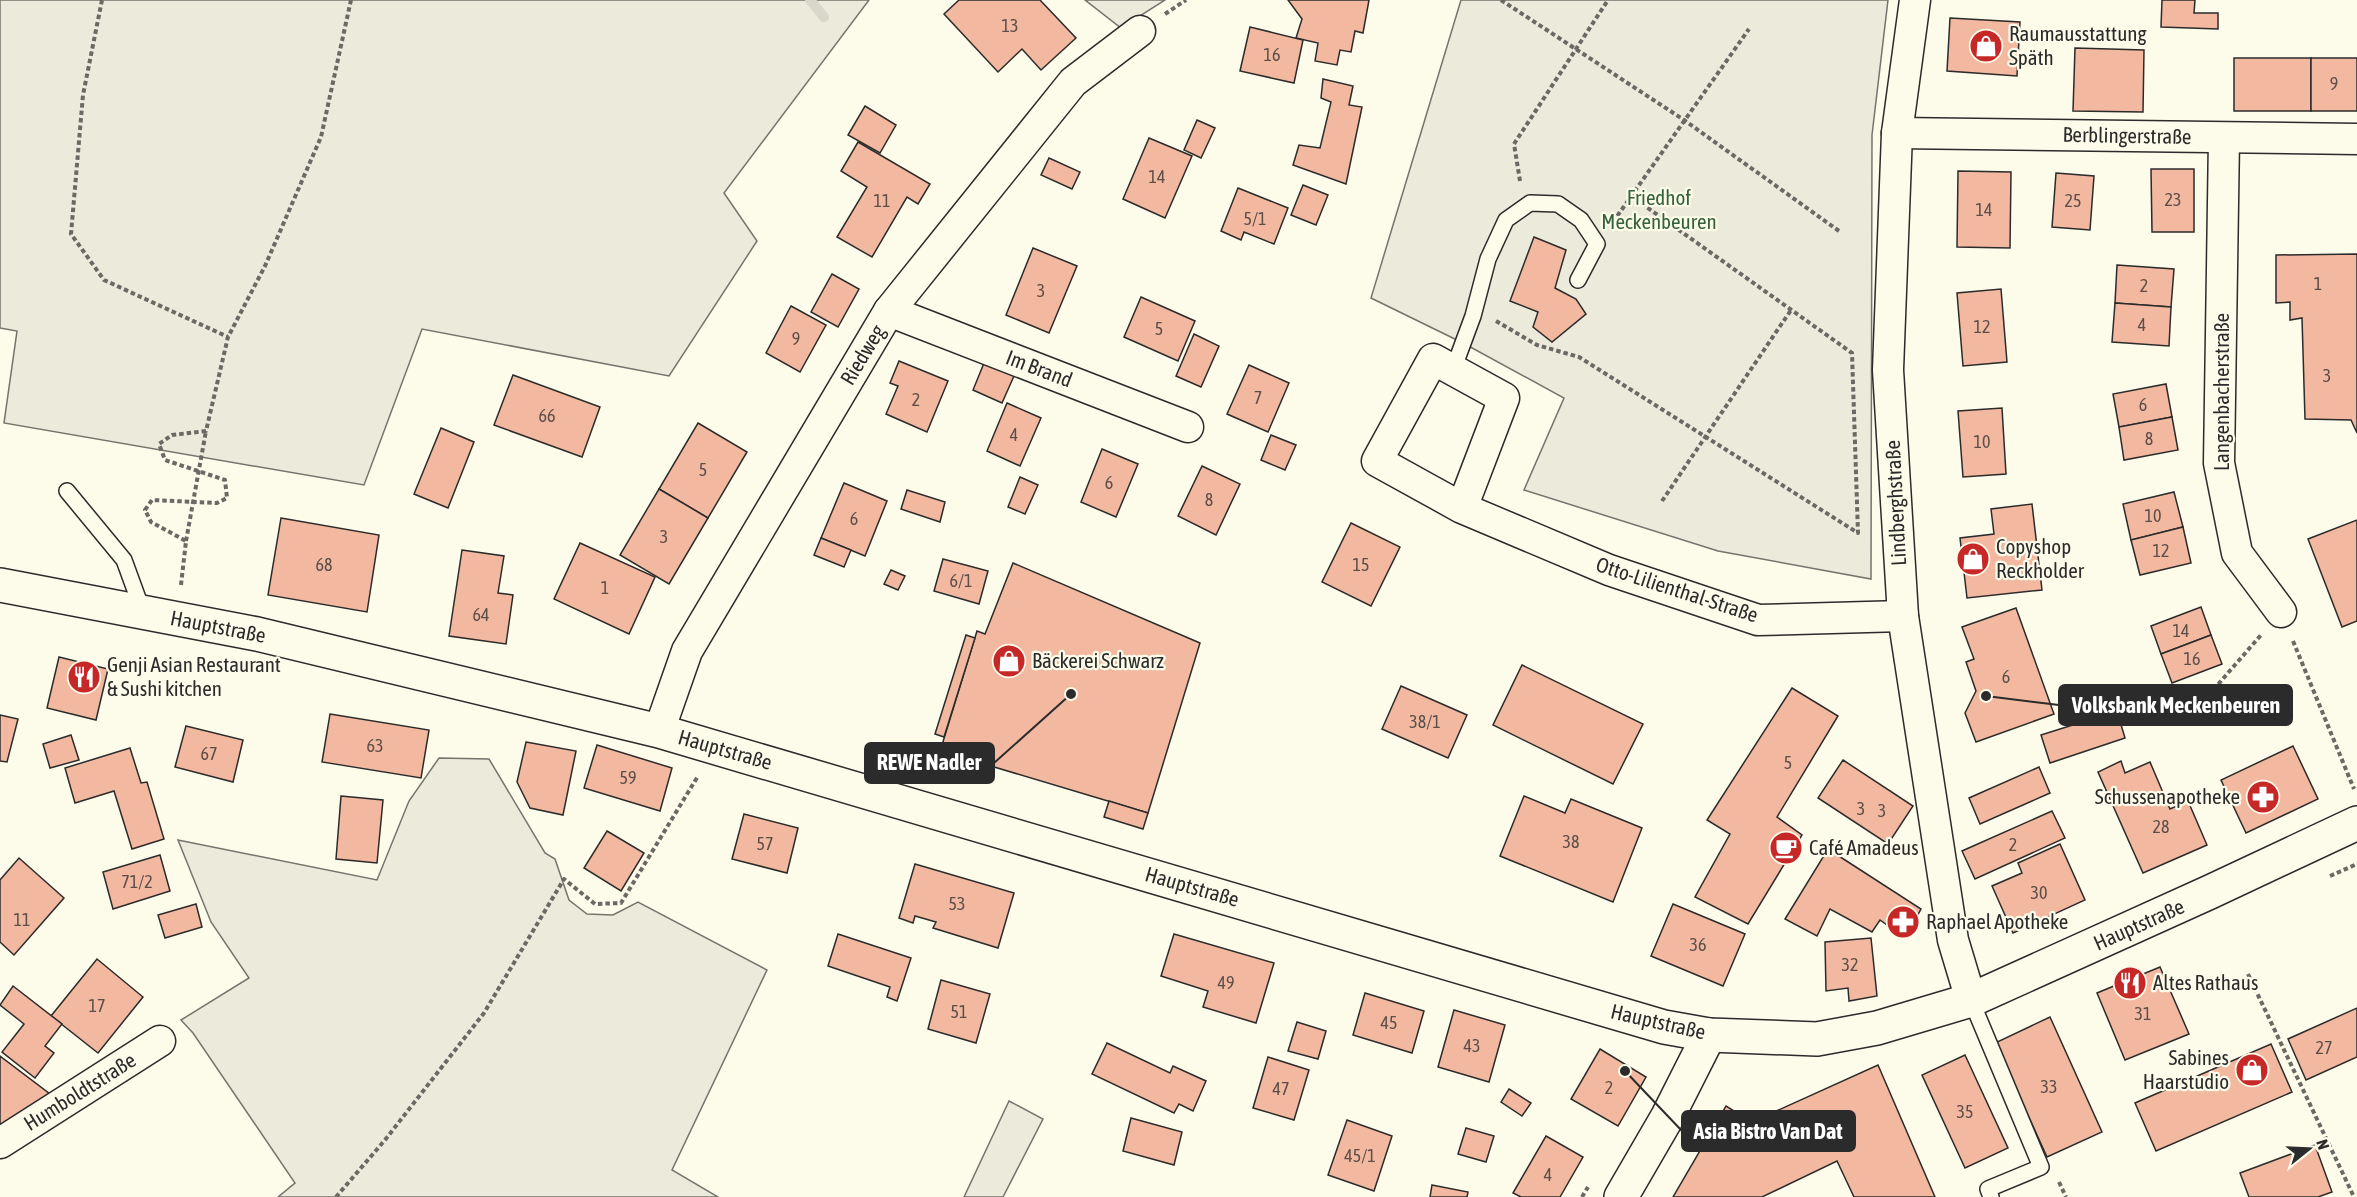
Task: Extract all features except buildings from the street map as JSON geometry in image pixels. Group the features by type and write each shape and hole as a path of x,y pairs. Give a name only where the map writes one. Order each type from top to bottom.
{"main road":[{"name":"Hauptstraße","path":"0,585 257,634 659,730 1642,1020 1709,1035 1817,1039 1877,1028 1971,1000 2357,824"},
{"path":"1621,1197 1668,1116 1709,1035"}],"street":[{"name":"Lindberghstraße","path":"1915,0 1897,133 1888,370 1903,616 1953,940 1971,1000"},
{"name":"Riedweg","path":"659,730 687,651 889,311 1073,82 1140,31"},
{"name":"Berblingerstraße","path":"1897,133 2357,139"},
{"name":"Langenbacherstraße","path":"2224,138 2219,463 2237,553 2281,612"},
{"name":"Im Brand","path":"889,311 1188,427"},
{"name":"Otto-Lilienthal-Straße","path":"1461,508 1504,398 1433,359 1377,460 1461,508 1609,570 1758,620 1903,616"},
{"name":"Humboldtstraße","path":"0,1143 160,1041"}],"lane":[{"path":"1453,370 1475,309 1488,259 1506,220 1530,203 1558,204 1581,220 1597,244 1578,280"},
{"path":"67,491 124,560 143,612"},
{"path":"1971,1000 2041,1167 1988,1189 1991,1197"}],"path":[{"path":"102,0 83,95 71,234 104,280 228,337"},
{"path":"176,618 198,472 228,337 265,266 321,137 351,0"},
{"path":"1501,0 1684,120 1839,231"},
{"path":"1530,203 1518,177 1514,144 1608,0"},
{"path":"1597,244 1749,29"},
{"path":"1475,309 1537,345 1579,357 1858,533 1852,353 1631,196"},
{"path":"1662,501 1791,310"},
{"path":"186,541 151,522 145,510 152,500 217,503 227,498 225,480 165,460 159,444 172,435 206,431"},
{"path":"2104,702 2194,712 2281,612 2357,796"},
{"path":"336,1197 385,1140 484,1013 564,879 595,904 621,903 700,773"},
{"path":"2248,974 2354,1197"}],"green space":[{"path":"0,0 869,0 724,193 757,241 669,376 422,329 364,485 4,423 17,331 0,328"},
{"path":"1085,0 1165,0 1121,28"},
{"name":"Friedhof Meckenbeuren","path":"1461,0 1888,0 1872,135 1871,579 1718,551 1524,490 1564,398 1463,343 1371,298"},
{"path":"439,758 489,759 545,853 555,859 569,900 587,914 613,915 638,902 767,970 672,1170 718,1197 278,1197 295,1183 193,1033 181,1020 249,978 211,922 178,840 377,880 409,801"},
{"path":"1009,1101 1043,1119 1003,1197 964,1197"}],"waterway":[{"path":"810,0 824,17"}],"place":[{"name":"Raumausstattung Späth","path":"1986,46"},
{"name":"Copyshop Reckholder","path":"1973,559"},
{"name":"Bäckerei Schwarz","path":"1009,661"},
{"name":"Genji Asian Restaurant & Sushi kitchen","path":"84,677"},
{"name":"REWE Nadler","path":"1071,694"},
{"name":"Volksbank Meckenbeuren","path":"1986,696"},
{"name":"Schussenapotheke","path":"2263,797"},
{"name":"Café Amadeus","path":"1786,848"},
{"name":"Raphael Apotheke","path":"1903,922"},
{"name":"Altes Rathaus","path":"2130,983"},
{"name":"Sabines Haarstudio","path":"2252,1070"},
{"name":"Asia Bistro Van Dat","path":"1625,1071"}]}
